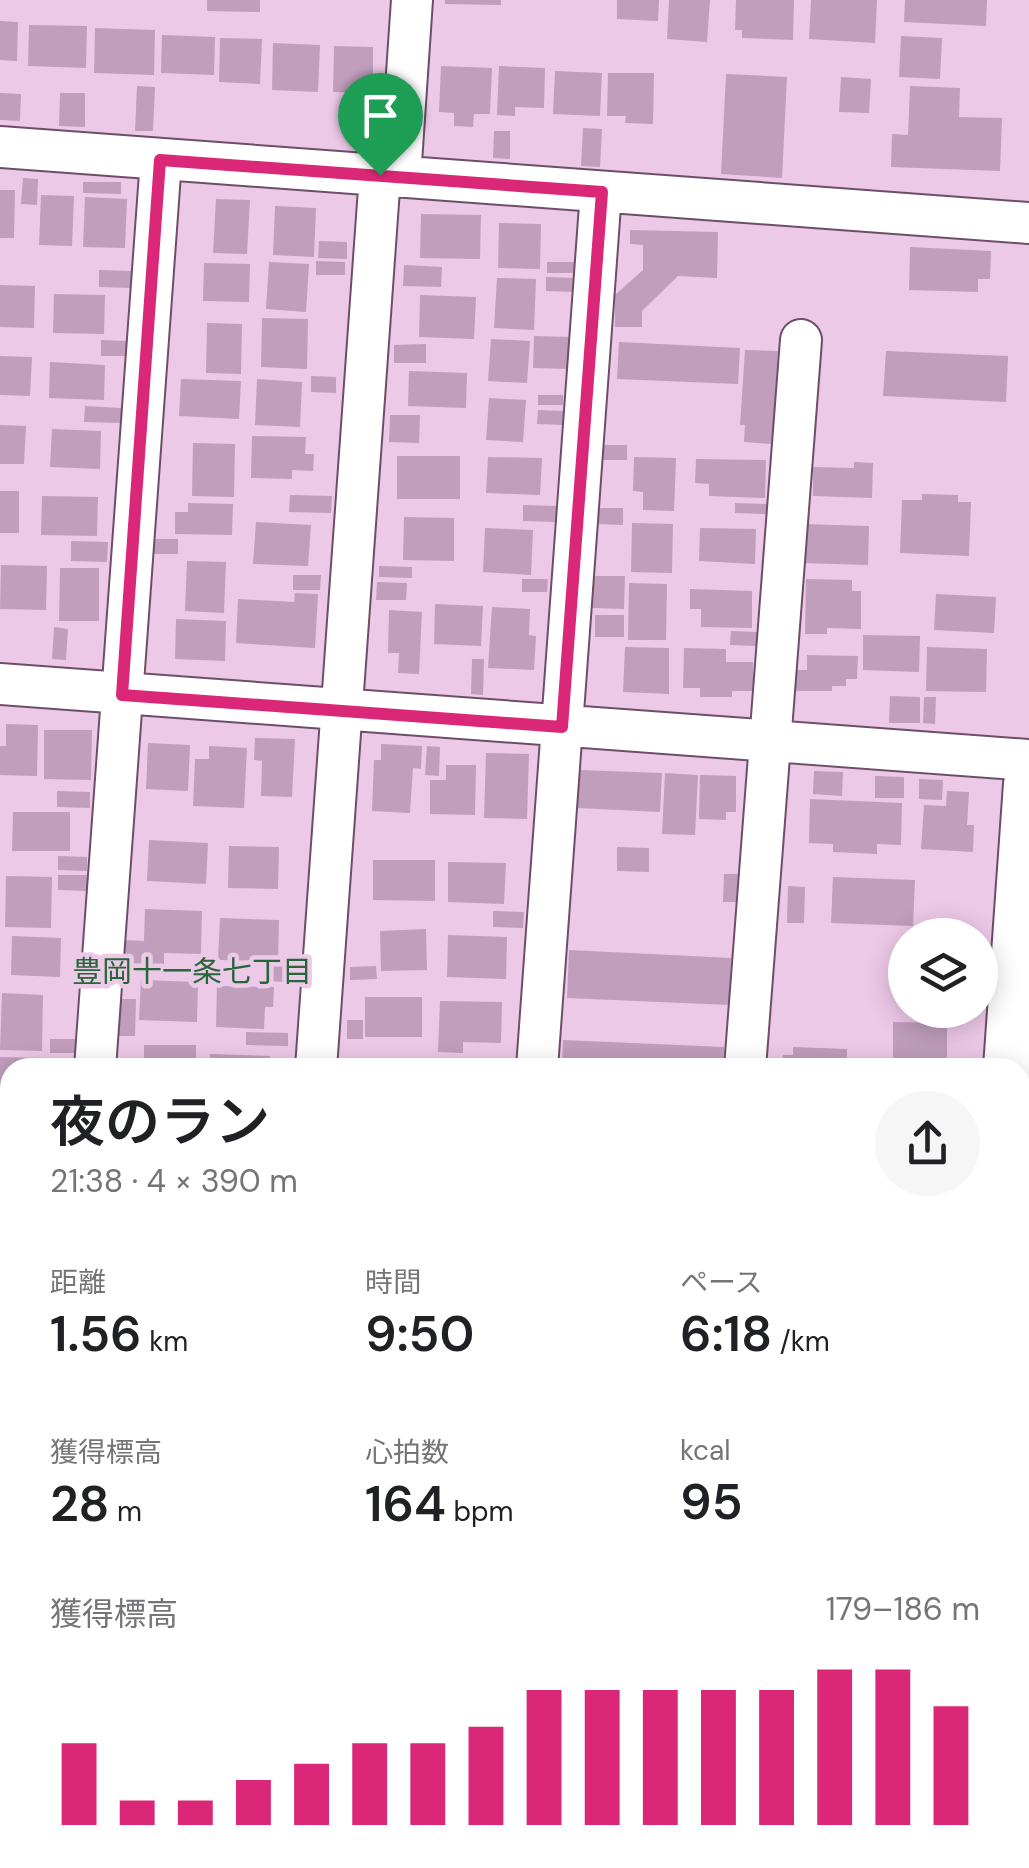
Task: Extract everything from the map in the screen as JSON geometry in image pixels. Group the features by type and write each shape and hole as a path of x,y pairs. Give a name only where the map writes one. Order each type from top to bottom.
{"street":[{"path":"317,1058 342,710 390,176 412,0"},
{"path":"0,147 1029,223"},
{"path":"96,1058 160,160"},
{"path":"538,1058 602,192"},
{"path":"746,1058 802,340"},
{"path":"0,684 1029,760"},
{"path":"1009,1058 1029,784"}],"building":[{"path":"207,0 260,0 260,12 207,11"},
{"path":"445,0 501,0 501,5 445,4"},
{"path":"617,0 659,0 658,21 617,19"},
{"path":"669,0 710,0 707,42 667,39"},
{"path":"736,0 794,0 793,40 742,38 742,30 735,30"},
{"path":"811,0 877,0 875,43 809,39"},
{"path":"905,0 987,0 986,26 904,22"},
{"path":"0,21 18,22 17,61 0,60"},
{"path":"29,25 87,26 86,68 28,66"},
{"path":"95,28 155,30 154,75 94,73"},
{"path":"162,35 215,37 214,75 161,73"},
{"path":"901,36 942,38 940,79 899,77"},
{"path":"220,38 262,39 260,84 219,82"},
{"path":"273,43 320,45 318,92 272,90"},
{"path":"334,46 373,47 373,93 333,92"},
{"path":"441,66 492,68 490,114 474,114 473,127 454,126 454,113 439,112"},
{"path":"499,66 545,68 544,108 515,107 515,116 497,115"},
{"path":"555,71 602,73 600,116 553,114"},
{"path":"608,73 654,73 653,124 625,123 626,116 607,116"},
{"path":"726,74 787,77 782,178 721,174"},
{"path":"841,77 871,79 869,113 839,112"},
{"path":"137,86 155,87 153,131 135,131"},
{"path":"910,86 960,88 959,117 1002,118 1000,171 891,167 892,134 908,135"},
{"path":"0,93 21,94 20,121 0,120"},
{"path":"60,93 85,93 85,127 59,126"},
{"path":"583,128 602,129 600,167 581,166"},
{"path":"494,131 510,131 510,159 493,158"},
{"path":"23,178 38,179 37,205 21,204"},
{"path":"83,182 121,182 121,194 83,193"},
{"path":"0,190 15,190 14,238 0,238"},
{"path":"41,195 74,196 72,246 39,245"},
{"path":"85,197 127,199 125,248 83,247"},
{"path":"216,199 250,200 247,254 213,253"},
{"path":"275,206 316,208 314,257 273,255"},
{"path":"421,214 481,215 480,259 420,258"},
{"path":"499,223 541,224 540,269 498,268"},
{"path":"630,230 718,232 717,278 678,276 642,311 642,327 615,327 615,295 643,270 643,245 630,244"},
{"path":"319,241 347,242 347,259 318,258"},
{"path":"910,247 991,251 990,279 978,279 978,292 909,290"},
{"path":"316,261 345,262 345,275 316,275"},
{"path":"269,262 309,264 306,312 266,309"},
{"path":"547,262 575,262 575,273 547,273"},
{"path":"204,263 250,264 249,302 203,301"},
{"path":"404,265 442,267 441,287 403,286"},
{"path":"99,270 131,271 131,288 99,287"},
{"path":"546,277 575,278 574,292 546,291"},
{"path":"497,278 536,279 534,330 494,328"},
{"path":"0,285 35,286 34,328 0,327"},
{"path":"54,294 105,295 104,334 53,333"},
{"path":"420,295 476,297 474,339 419,337"},
{"path":"262,318 308,319 307,369 261,367"},
{"path":"207,323 242,324 241,374 206,373"},
{"path":"534,336 570,337 569,369 533,368"},
{"path":"491,339 530,341 527,383 488,381"},
{"path":"101,340 127,341 127,356 101,356"},
{"path":"619,342 740,348 738,384 617,379"},
{"path":"426,344 426,363 394,363 394,345"},
{"path":"745,350 778,351 772,444 744,442 745,425 740,425"},
{"path":"886,351 1008,356 1006,402 883,396"},
{"path":"0,356 32,357 30,396 0,395"},
{"path":"50,362 105,365 104,400 49,398"},
{"path":"409,371 467,373 466,408 408,406"},
{"path":"311,376 336,377 336,393 311,392"},
{"path":"181,379 241,381 239,419 179,416"},
{"path":"257,379 302,382 300,427 255,425"},
{"path":"538,395 563,395 563,405 538,405"},
{"path":"489,398 526,400 523,442 486,440"},
{"path":"85,406 121,408 121,423 84,422"},
{"path":"538,410 564,411 563,425 537,424"},
{"path":"390,415 420,415 419,443 389,442"},
{"path":"0,425 26,426 24,464 0,464"},
{"path":"52,429 101,431 100,469 50,467"},
{"path":"252,436 306,437 305,454 314,454 313,471 292,470 292,479 251,478"},
{"path":"193,443 235,444 234,497 192,496"},
{"path":"603,445 627,445 627,460 603,460"},
{"path":"397,456 460,456 460,499 397,499"},
{"path":"488,457 542,458 540,495 486,493"},
{"path":"634,457 676,458 674,511 643,510 643,492 633,491"},
{"path":"696,459 766,460 765,498 709,496 709,484 695,483"},
{"path":"854,462 873,463 872,498 813,496 813,467 854,468"},
{"path":"0,491 19,491 19,533 0,533"},
{"path":"922,494 958,495 958,502 971,502 969,556 900,553 902,500 922,500"},
{"path":"290,495 332,496 331,513 289,512"},
{"path":"42,496 98,497 97,536 41,535"},
{"path":"188,503 233,504 232,535 175,534 175,512 188,512"},
{"path":"735,503 767,504 767,514 735,513"},
{"path":"523,505 558,506 557,522 523,521"},
{"path":"598,508 623,508 623,525 598,524"},
{"path":"404,517 454,518 454,561 403,560"},
{"path":"256,522 311,525 308,566 253,564"},
{"path":"632,523 673,524 672,573 631,572"},
{"path":"802,524 869,526 868,565 801,563"},
{"path":"485,528 533,530 531,575 483,572"},
{"path":"700,528 756,529 755,564 699,561"},
{"path":"153,539 178,539 178,554 153,554"},
{"path":"71,541 108,542 107,562 71,561"},
{"path":"187,561 226,562 224,613 185,611"},
{"path":"1,565 47,566 46,610 0,609"},
{"path":"379,566 412,567 412,578 379,577"},
{"path":"60,568 99,568 99,621 59,621"},
{"path":"293,575 321,575 320,590 293,590"},
{"path":"592,576 625,576 624,609 591,608"},
{"path":"522,579 548,579 547,592 522,592"},
{"path":"806,579 852,580 852,591 861,591 861,629 827,628 827,634 805,634"},
{"path":"377,582 407,583 406,600 376,600"},
{"path":"629,583 667,584 666,640 628,640"},
{"path":"690,589 752,591 752,628 701,627 701,609 690,609"},
{"path":"295,593 318,594 315,648 236,643 238,599 294,602"},
{"path":"936,594 996,597 994,633 934,630"},
{"path":"435,604 483,606 481,646 434,644"},
{"path":"492,607 530,609 529,635 536,636 534,670 488,668"},
{"path":"389,610 422,612 419,674 398,673 399,653 388,653"},
{"path":"595,615 624,615 624,637 595,637"},
{"path":"176,619 226,621 225,661 175,659"},
{"path":"54,627 68,629 66,660 52,659"},
{"path":"731,631 757,632 757,646 730,645"},
{"path":"863,635 920,636 919,672 863,670"},
{"path":"625,647 669,648 669,694 623,692"},
{"path":"927,647 987,649 986,692 926,691"},
{"path":"684,648 726,649 726,662 753,662 753,691 732,691 732,697 700,697 700,688 683,688"},
{"path":"807,655 858,656 857,679 846,679 846,686 832,686 832,691 796,691 796,670 807,670"},
{"path":"472,659 484,659 483,695 471,694"},
{"path":"890,696 920,697 920,723 889,723"},
{"path":"924,697 936,697 935,724 923,723"},
{"path":"6,724 38,725 37,776 0,775 0,746 6,746"},
{"path":"44,730 92,730 91,780 44,779"},
{"path":"255,738 295,739 292,797 261,796 262,761 254,760"},
{"path":"148,743 190,745 188,791 146,789"},
{"path":"381,744 422,746 421,769 413,768 410,813 372,811 374,760 381,760"},
{"path":"209,746 247,748 244,808 193,806 195,759 209,759"},
{"path":"427,746 440,747 439,776 425,775"},
{"path":"486,753 529,754 527,819 484,818"},
{"path":"446,765 476,765 475,815 430,814 430,780 446,780"},
{"path":"579,770 662,773 660,812 577,808"},
{"path":"814,771 843,772 842,796 813,794"},
{"path":"665,773 698,775 695,835 662,834"},
{"path":"700,775 736,776 736,812 726,812 726,820 699,819"},
{"path":"875,776 904,777 904,798 875,798"},
{"path":"919,779 943,780 942,800 919,799"},
{"path":"57,791 90,792 90,808 57,807"},
{"path":"947,791 969,792 967,825 974,825 973,852 921,849 924,805 946,806"},
{"path":"810,799 902,803 901,845 877,844 877,854 833,852 833,844 809,843"},
{"path":"13,812 70,812 70,851 12,851"},
{"path":"149,840 208,843 206,884 147,881"},
{"path":"229,846 279,847 278,889 228,888"},
{"path":"617,847 649,848 649,872 617,871"},
{"path":"58,856 87,857 87,871 58,870"},
{"path":"373,860 435,860 435,901 373,900"},
{"path":"448,862 506,863 504,904 448,902"},
{"path":"724,874 738,874 736,902 723,902"},
{"path":"58,875 88,875 87,891 58,890"},
{"path":"6,876 52,877 51,928 5,927"},
{"path":"833,877 915,880 913,918 888,918 888,925 831,923"},
{"path":"788,886 805,887 804,923 787,923"},
{"path":"145,909 202,911 201,954 164,953 164,970 123,969 123,940 144,941"},
{"path":"493,911 524,912 523,928 493,927"},
{"path":"220,918 279,920 278,961 218,960"},
{"path":"426,929 427,970 381,971 380,931"},
{"path":"448,935 507,937 506,979 447,977"},
{"path":"12,936 61,938 60,977 11,975"},
{"path":"569,950 731,958 729,1005 567,998"},
{"path":"266,965 290,966 290,982 266,981"},
{"path":"376,966 377,979 350,980 350,967"},
{"path":"141,980 198,982 197,1022 139,1020"},
{"path":"217,986 274,987 273,1007 265,1007 264,1029 216,1027"},
{"path":"2,993 43,995 42,1051 0,1050"},
{"path":"365,997 422,997 422,1037 365,1037"},
{"path":"119,999 136,999 135,1036 119,1036"},
{"path":"440,1001 502,1002 501,1043 463,1042 463,1053 438,1052"},
{"path":"347,1020 363,1020 363,1039 347,1039"},
{"path":"893,1028 947,1028 947,1058 893,1058"},
{"path":"246,1032 288,1033 288,1046 246,1045"},
{"path":"50,1039 75,1039 75,1053 50,1053"},
{"path":"563,1040 724,1047 723,1058 562,1058"},
{"path":"144,1045 196,1045 196,1058 144,1058"},
{"path":"793,1047 847,1049 847,1058 783,1058 793,1055"},
{"path":"210,1054 270,1056 270,1058 210,1058"}],"district":[{"name":"豊岡十一条七丁目","path":"192,971"}],"route":[{"path":"160,160 380,175 602,192 562,727 122,695 160,160"}]}
